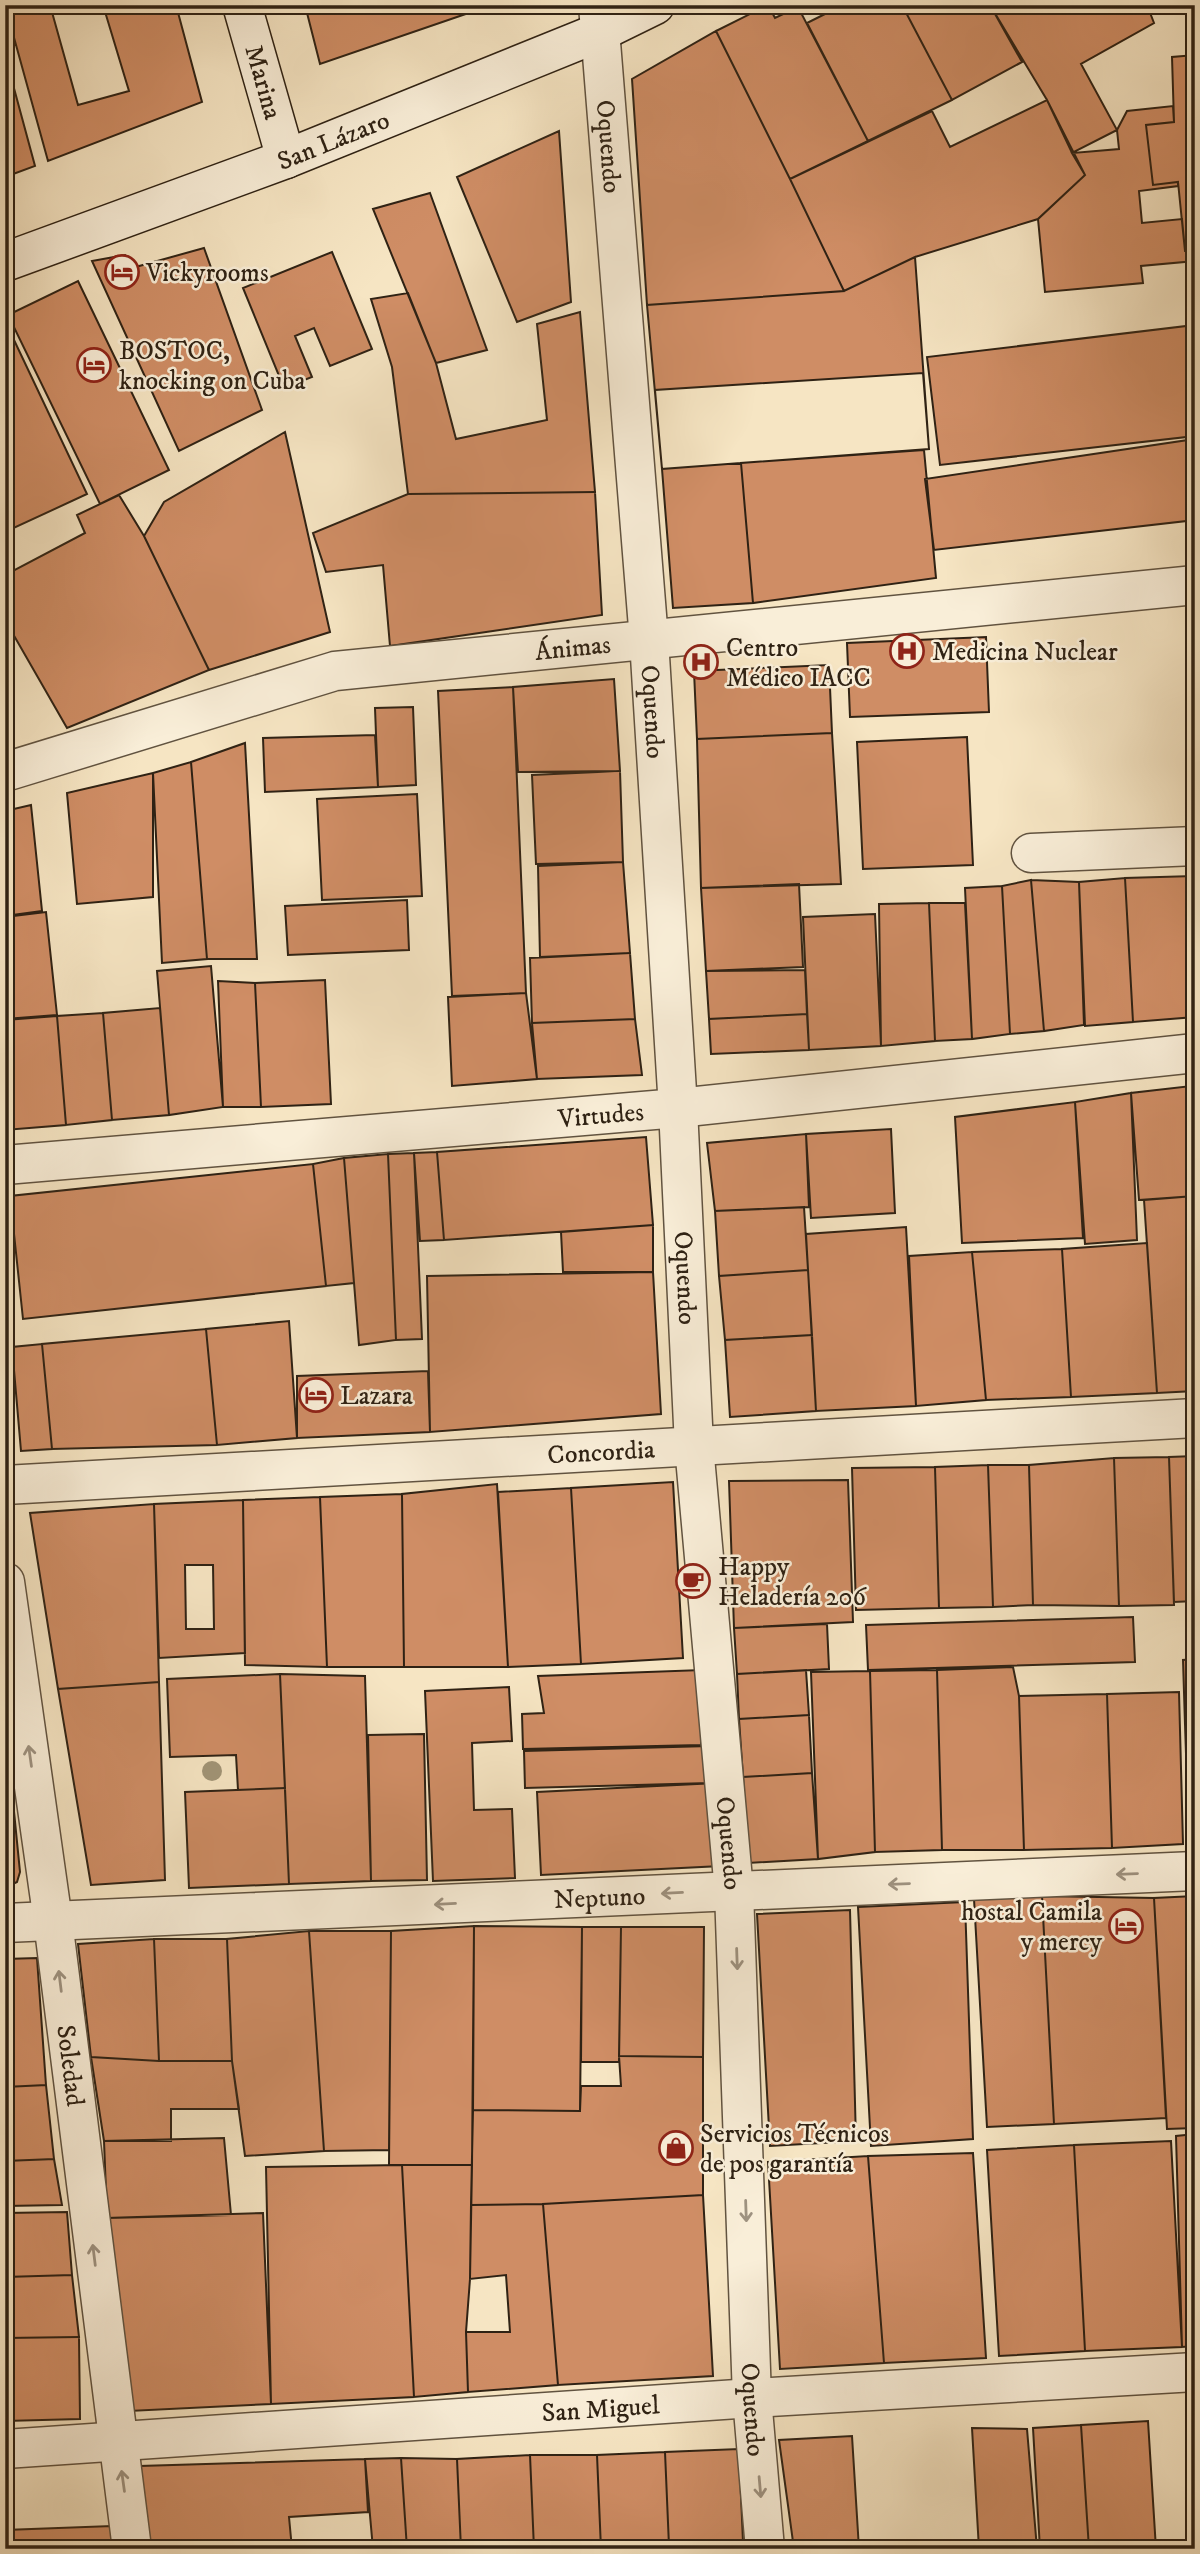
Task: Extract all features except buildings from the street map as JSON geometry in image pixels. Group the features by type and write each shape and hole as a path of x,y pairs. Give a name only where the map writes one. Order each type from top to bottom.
{"street":[{"name":"Marina","path":"242,5 286,159"},
{"name":"San Lázaro","path":"5,261 286,159 599,19 655,5"},
{"name":"Oquendo","path":"599,19 649,640 678,1108 694,1446 734,1891 752,2398 765,2549"},
{"name":"Ánimas","path":"5,772 335,671 1195,585"},
{"path":"1031,853 1195,846"},
{"name":"Virtudes","path":"5,1165 678,1108 1195,1053"},
{"name":"Concordia","path":"5,1485 1195,1418"},
{"name":"Soledad","path":"5,1582 53,1921 132,2549"},
{"name":"Neptuno","path":"5,1923 1195,1871"},
{"name":"San Miguel","path":"5,2449 752,2398 1195,2372"}],"place":[{"name":"Vickyrooms","path":"122,272"},
{"name":"BOSTOC, knocking on Cuba","path":"94,365"},
{"name":"Medicina Nuclear","path":"907,651"},
{"name":"Centro Médico IACC","path":"701,662"},
{"name":"Lazara","path":"316,1395"},
{"name":"Happy Heladería 206","path":"693,1581"},
{"name":"hostal Camila y mercy","path":"1126,1926"},
{"name":"Servicios Técnicos de pos garantía","path":"676,2148"}]}
